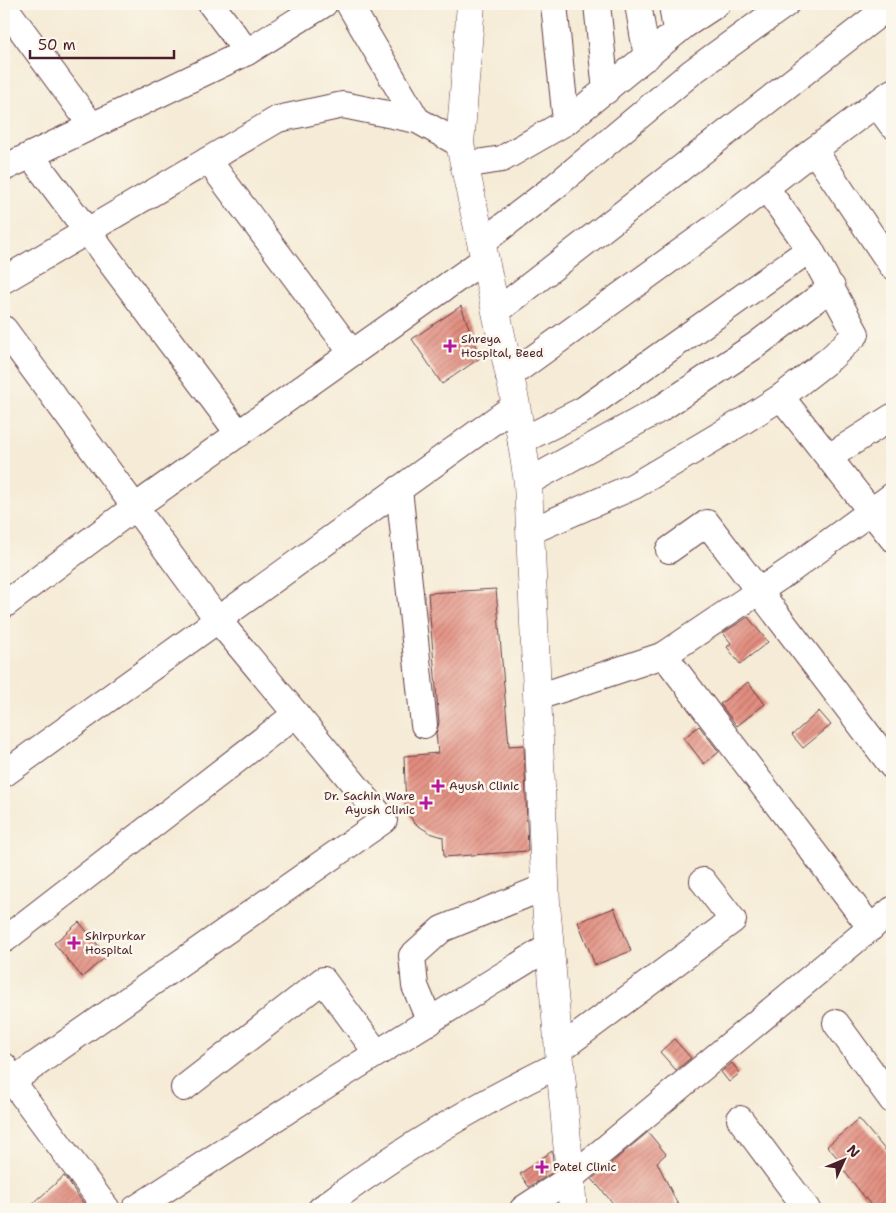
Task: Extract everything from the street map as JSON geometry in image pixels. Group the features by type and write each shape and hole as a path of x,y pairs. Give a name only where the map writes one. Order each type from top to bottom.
{"main road":[{"path":"471,4 462,154 516,405 528,482 545,887 574,1209"}],"street":[{"path":"211,4 247,52"},
{"path":"4,168 247,52 324,4"},
{"path":"349,4 417,120 462,154 502,159 566,122 676,32 718,4"},
{"path":"554,4 566,122"},
{"path":"597,4 606,91"},
{"path":"638,4 647,57"},
{"path":"672,4 676,32"},
{"path":"4,605 136,507 352,353 483,251 553,188 692,72 786,4"},
{"path":"496,312 892,4"},
{"path":"4,6 92,126"},
{"path":"510,376 716,227 884,97 892,125"},
{"path":"4,280 278,119 343,105 417,120"},
{"path":"814,150 892,266"},
{"path":"31,156 239,434"},
{"path":"208,160 352,353"},
{"path":"531,531 634,486 781,397 831,358 856,334 810,249 766,188"},
{"path":"521,441 583,410 810,249"},
{"path":"528,482 660,409 756,345 832,287"},
{"path":"4,329 218,620 384,820 8,1074 107,1209"},
{"path":"781,397 892,538"},
{"path":"4,774 516,405"},
{"path":"829,457 892,417"},
{"path":"399,488 424,725"},
{"path":"538,697 664,655 759,591 892,496"},
{"path":"669,550 707,523 892,766"},
{"path":"664,655 871,928"},
{"path":"4,940 296,714"},
{"path":"321,1209 365,1176 428,1135 560,1057 734,920 703,881"},
{"path":"430,1022 415,986 412,956 442,929 545,887"},
{"path":"523,1209 570,1178 892,910"},
{"path":"135,1209 377,1053 430,1022 550,946"},
{"path":"184,1088 323,980 377,1053"},
{"path":"836,1024 892,1100"},
{"path":"740,1119 807,1209"}],"building":[{"path":"461,306 480,358 442,384 412,339"},
{"path":"496,589 509,746 524,745 528,851 444,857 443,837 430,833 414,823 406,809 404,756 438,753 436,733 439,723 428,593"},
{"path":"748,617 768,642 740,664 727,647 731,643 723,633"},
{"path":"748,682 765,704 737,726 720,704"},
{"path":"819,711 831,725 803,748 792,735"},
{"path":"699,726 719,752 704,764 684,738"},
{"path":"614,908 631,951 595,965 578,922"},
{"path":"79,922 107,956 82,977 54,943"},
{"path":"674,1039 691,1058 676,1070 660,1052"},
{"path":"732,1063 740,1073 729,1082 721,1072"},
{"path":"859,1119 892,1158 892,1209 874,1209 840,1166 843,1164 827,1146"},
{"path":"648,1132 666,1154 657,1162 680,1209 618,1209 592,1179"},
{"path":"552,1151 554,1171 529,1187 520,1174"},
{"path":"64,1176 87,1208 27,1209"}],"place":[{"name":"Shreya Hospital, Beed","path":"450,346"},
{"name":"Ayush Clinic","path":"438,786"},
{"name":"Dr. Sachin Ware Ayush Clinic","path":"426,803"},
{"name":"Shirpurkar Hospital","path":"74,943"},
{"name":"Patel Clinic","path":"542,1167"}]}
